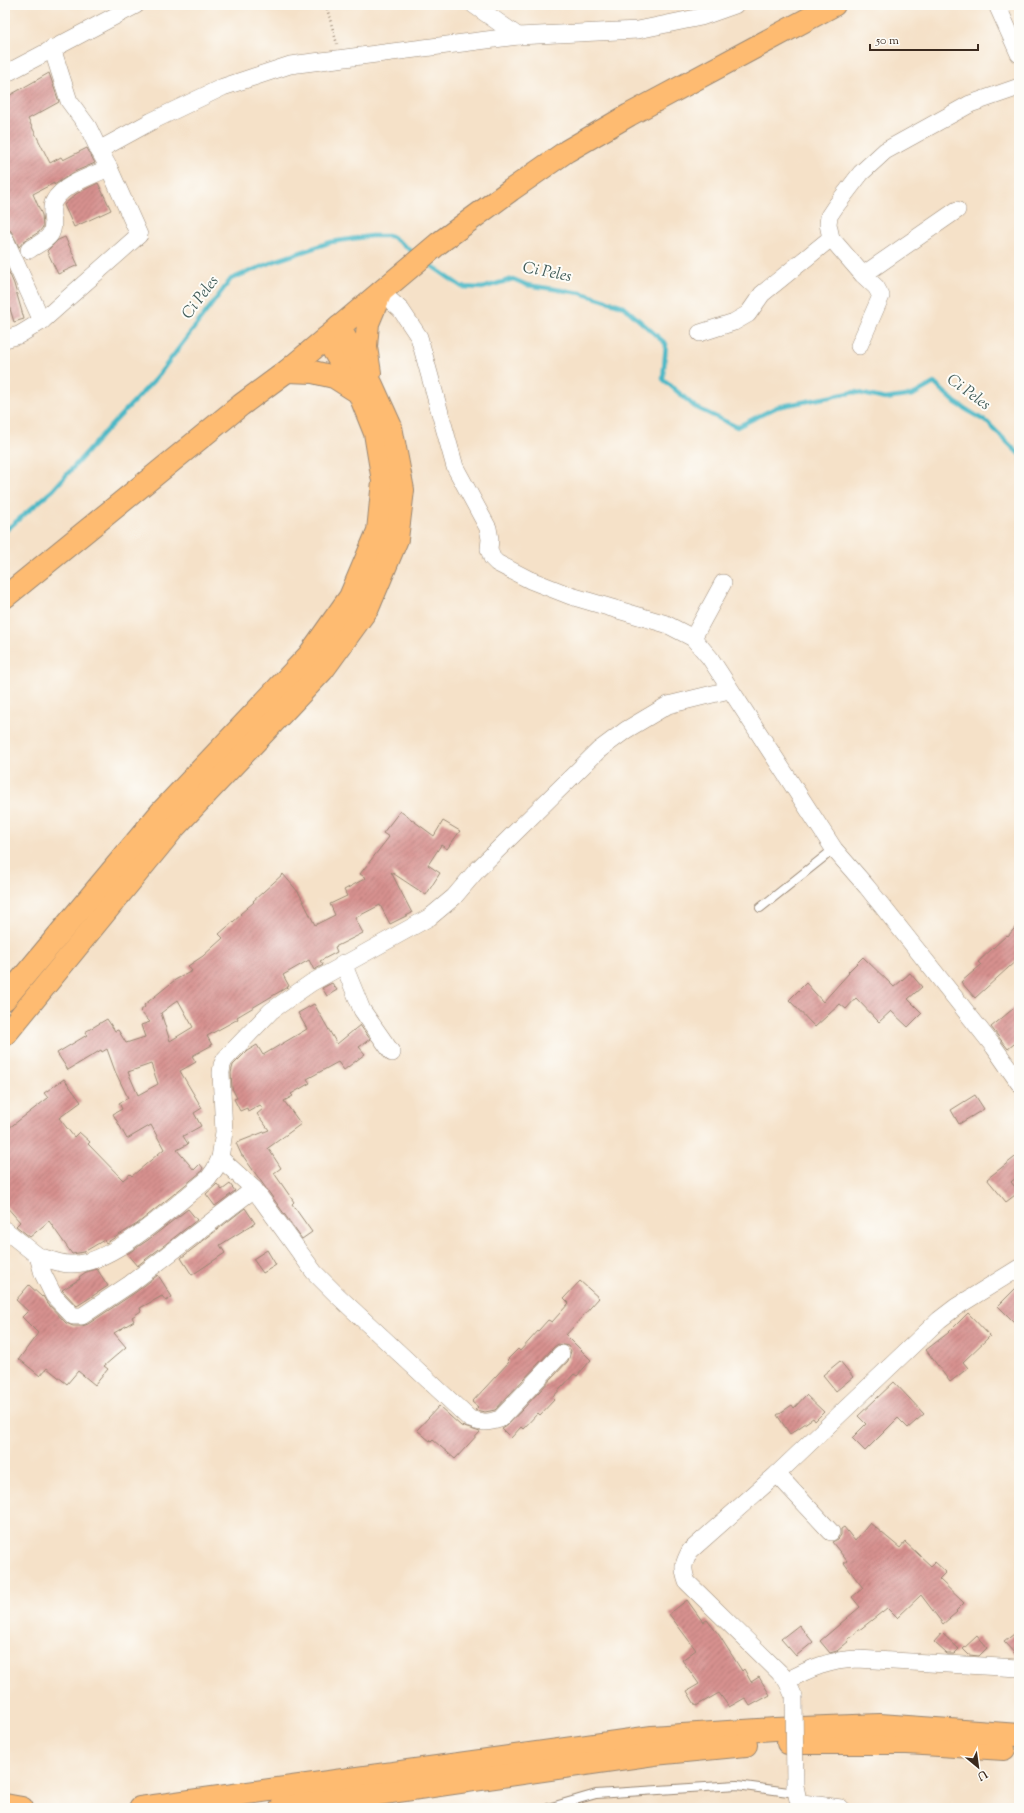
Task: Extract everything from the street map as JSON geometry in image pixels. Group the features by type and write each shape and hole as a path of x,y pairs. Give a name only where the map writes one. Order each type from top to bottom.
{"highway":[{"path":"5,597 241,405 287,371 439,244 510,190 567,151 629,115 834,5"},
{"path":"5,999 161,812 309,655 350,597 378,531 383,481 375,433 365,389 368,323 381,292"},
{"path":"5,1035 174,828 323,670 368,608 397,539 403,490 391,427 365,389 332,333"},
{"path":"287,371 313,372 334,377 365,389"},
{"path":"140,1808 652,1737 775,1728 880,1726 1019,1735"},
{"path":"281,1808 654,1754 773,1742 907,1743 1019,1750"},
{"path":"5,1805 22,1808"}],"street":[{"path":"5,74 136,5"},
{"path":"474,5 518,36"},
{"path":"99,150 152,121 223,87 290,65 518,36 638,30 701,17 734,5"},
{"path":"998,5 1019,54"},
{"path":"5,339 18,335 42,320 139,235 109,168 88,127 69,101 52,48"},
{"path":"859,346 881,296 876,287 832,238 828,224 829,216 861,173 885,151 970,104 1019,87"},
{"path":"29,250 45,239 54,227 51,206 54,199 72,185 109,168"},
{"path":"863,274 957,210"},
{"path":"700,333 734,322 748,314 762,294 832,238"},
{"path":"5,239 42,320"},
{"path":"381,292 401,310 419,337 455,467 488,528 489,549 492,558 497,563 530,580 571,596 666,624 693,638 710,658 729,690 834,849 867,887 989,1040 1019,1083"},
{"path":"693,638 724,583"},
{"path":"5,1230 38,1256 71,1264 92,1261 110,1253 128,1242 208,1179 215,1169 220,1158 224,1132 221,1073 222,1065 271,1011 310,982 430,917 454,897 477,870 588,760 626,730 668,705 729,690"},
{"path":"343,963 362,1010 392,1053"},
{"path":"220,1158 254,1189 314,1272 470,1419 481,1423 500,1419 561,1354"},
{"path":"38,1256 43,1274 54,1296 73,1316 82,1316 130,1284 254,1189"},
{"path":"841,1808 802,1803 798,1800 795,1789 794,1697 787,1681 687,1582 683,1572 685,1561 690,1551 777,1474 947,1313 1019,1268"},
{"path":"777,1474 831,1532"},
{"path":"787,1681 821,1664 857,1658 1019,1668"}],"lane":[{"path":"760,908 834,849"},
{"path":"548,1808 596,1794 737,1785 795,1789"},
{"path":"339,1808 358,1797"}],"path":[{"path":"326,5 341,58"}],"building":[{"path":"49,73 59,102 28,119 50,163 61,157 63,160 87,148 95,163 74,172 54,185 54,183 33,194 42,215 43,227 39,232 24,241 19,247 11,231 5,229 5,140 9,138 5,130 5,98"},
{"path":"98,183 111,210 74,227 64,205 76,194"},
{"path":"65,237 78,265 58,274 47,251 58,240"},
{"path":"5,263 14,284 24,319 14,322 7,299 5,299"},
{"path":"400,811 434,836 443,821 460,831 447,849 441,845 428,865 440,873 426,895 391,872 412,913 390,924 380,905 355,918 363,933 335,947 337,952 320,961 323,965 314,970 309,960 283,975 289,986 237,1017 238,1019 207,1036 212,1045 192,1056 196,1062 180,1071 202,1108 194,1113 201,1126 183,1136 188,1144 177,1150 194,1170 200,1164 203,1168 201,1172 137,1224 106,1243 104,1240 84,1252 72,1254 49,1221 30,1237 16,1226 20,1222 5,1205 5,1131 48,1098 44,1093 64,1079 81,1102 59,1118 74,1137 79,1132 90,1142 88,1144 123,1180 130,1174 132,1176 164,1149 151,1125 127,1139 113,1114 122,1109 119,1103 128,1098 115,1071 107,1049 102,1052 101,1050 68,1070 57,1053 87,1035 85,1032 107,1019 115,1031 118,1030 126,1043 145,1037 141,1025 150,1022 140,1011 145,1007 144,1005 175,980 192,971 188,966 203,956 223,938 219,934 283,874 299,893 315,925 335,915 330,904 347,896 344,890 366,878 360,874 389,837 383,833","holes":["178,1000 193,1027 170,1041 161,1013","151,1064 158,1084 138,1095 128,1072"]},
{"path":"1019,923 1019,958 975,998 961,982 981,965 978,962 1007,935 1008,936"},
{"path":"863,957 894,987 910,973 922,987 908,999 922,1013 908,1027 891,1011 879,1022 856,998 846,1009 840,1004 815,1027 789,1000 806,983 823,1002 849,973 848,972"},
{"path":"332,983 337,990 327,996 322,988"},
{"path":"314,1004 337,1044 360,1025 370,1039 359,1047 365,1054 344,1070 338,1062 307,1079 310,1083 291,1094 293,1096 284,1101 301,1124 268,1148 281,1168 274,1173 294,1202 292,1204 312,1232 302,1239 242,1156 236,1143 269,1130 257,1114 263,1109 260,1105 248,1112 247,1108 240,1111 234,1099 237,1098 232,1088 231,1073 233,1065 247,1051 257,1045 263,1055 307,1029 298,1013"},
{"path":"1019,1004 1019,1040 1008,1049 991,1027"},
{"path":"975,1095 984,1109 959,1124 951,1110"},
{"path":"1019,1154 1019,1175 1011,1182 1019,1192 1006,1202 987,1179"},
{"path":"217,1184 222,1190 230,1184 235,1191 215,1206 206,1194"},
{"path":"245,1208 255,1223 220,1245 225,1253 192,1275 181,1258"},
{"path":"188,1209 197,1220 137,1266 127,1254 148,1240"},
{"path":"267,1250 276,1265 263,1273 253,1259"},
{"path":"97,1269 108,1286 77,1306 62,1290 80,1279 79,1277 86,1272"},
{"path":"158,1275 172,1297 166,1301 162,1296 140,1308 141,1311 132,1317 134,1321 114,1333 126,1347 104,1366 108,1369 95,1385 78,1371 67,1384 47,1368 40,1376 19,1359 38,1333 22,1317 28,1311 16,1300 29,1285 42,1297 43,1296 47,1303 66,1323 73,1326 82,1326 88,1324 136,1292"},
{"path":"580,1281 599,1298 566,1335 591,1360 577,1376 574,1374 552,1398 554,1400 540,1415 538,1413 523,1429 521,1427 511,1438 502,1429 507,1426 568,1361 571,1351 568,1346 558,1344 554,1347 495,1410 485,1412 475,1410 478,1407 472,1402 509,1362 507,1360 518,1349 520,1351 548,1320 552,1322 569,1303 564,1298"},
{"path":"1019,1285 1019,1327 998,1306"},
{"path":"968,1313 990,1336 963,1362 968,1368 950,1382 926,1350 948,1333"},
{"path":"840,1361 853,1377 836,1391 823,1375"},
{"path":"894,1382 924,1414 908,1428 898,1418 865,1451 852,1438 866,1424 858,1416"},
{"path":"806,1395 824,1412 815,1421 813,1418 790,1434 777,1415 792,1405 794,1408"},
{"path":"439,1406 461,1426 480,1432 455,1459 433,1440 431,1442 417,1430"},
{"path":"870,1523 900,1548 905,1542 931,1566 935,1562 946,1572 939,1579 964,1603 956,1611 957,1612 943,1624 921,1595 897,1618 887,1608 848,1639 849,1641 837,1651 830,1653 820,1641 860,1607 852,1597 863,1588 844,1563 847,1561 832,1542 838,1539 841,1535 841,1529 844,1527 855,1541"},
{"path":"687,1600 703,1622 707,1620 719,1635 742,1671 744,1669 751,1682 759,1677 770,1695 750,1706 745,1698 729,1707 719,1693 696,1706 687,1691 699,1684 682,1660 696,1650 669,1614"},
{"path":"799,1625 813,1642 796,1656 781,1639"},
{"path":"1019,1630 1019,1658 1004,1642"},
{"path":"942,1633 959,1649 954,1654 947,1654 934,1642"},
{"path":"977,1636 987,1648 979,1656 969,1655 963,1649"}],"waterway":[{"name":"Ci Peles","path":"5,531 53,490 157,377 231,279 275,261 331,242 371,236 391,236 417,255"},
{"name":"Ci Peles","path":"426,262 462,287 482,288 513,279 527,285 581,293 623,306 666,344 663,379 695,407 737,427 777,407 855,392 885,399 913,395 934,383 956,403 988,423 1019,454"}]}
